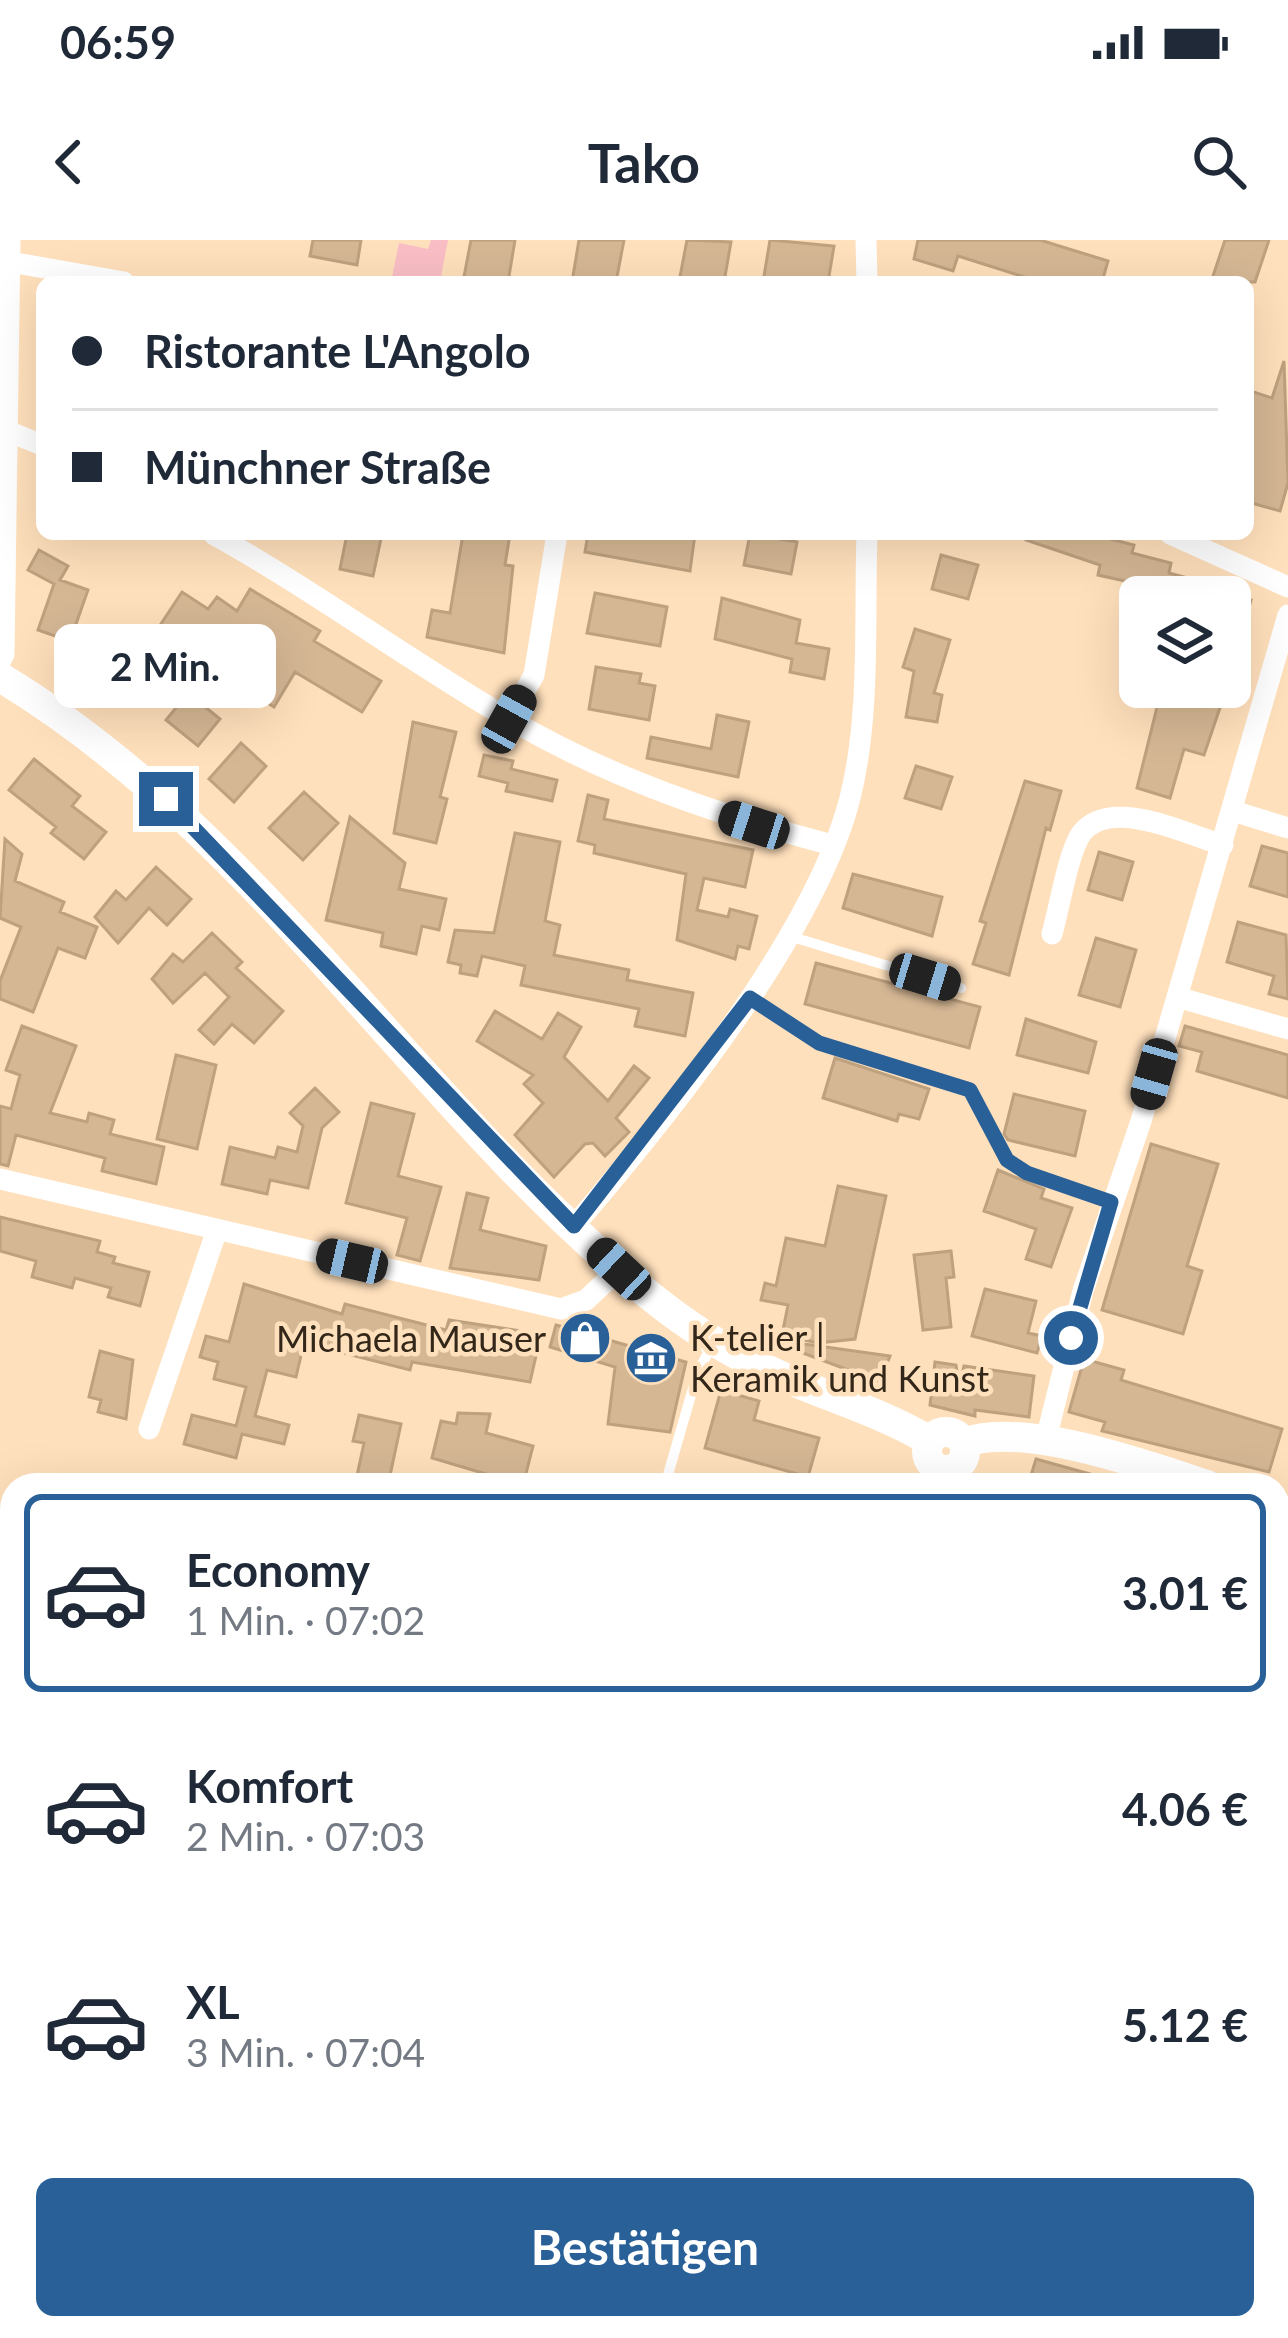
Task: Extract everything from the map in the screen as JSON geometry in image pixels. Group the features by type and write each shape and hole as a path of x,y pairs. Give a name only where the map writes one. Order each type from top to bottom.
{"street":[{"path":"866,240 867,276"},
{"path":"0,662 10,251 102,276"},
{"path":"4,429 36,442"},
{"path":"224,540 509,719 687,804 832,845"},
{"path":"509,719 534,675 556,540"},
{"path":"574,1226 750,998 789,936 832,845 850,801 860,743 867,540"},
{"path":"1183,540 1288,587"},
{"path":"1045,1443 1111,1202 1178,998 1288,616"},
{"path":"0,676 66,719 166,799 619,1269 714,1341 930,1441"},
{"path":"1233,811 1288,828"},
{"path":"1052,934 1080,835 1096,823 1123,816 1223,845"},
{"path":"1178,998 1288,1029"},
{"path":"0,1179 562,1310 586,1300 619,1269"},
{"path":"149,1430 217,1230"},
{"path":"930,1441 949,1432 964,1442 1003,1436 1161,1473"},
{"path":"930,1441 931,1464 944,1473"},
{"path":"955,1473 965,1457 964,1442"}],"lane":[{"path":"789,936 962,988"},
{"path":"750,998 819,1043 970,1090 1007,1160 1027,1173 1111,1202"},
{"path":"668,1473 698,1371 714,1341"}],"shaded area":[{"path":"431,240 448,240 441,276 392,276 399,243 428,249"}],"building":[{"path":"313,240 361,240 357,265 310,256"},
{"path":"471,240 515,240 509,276 464,276"},
{"path":"579,240 624,240 617,276 573,276"},
{"path":"687,240 731,242 725,276 680,276"},
{"path":"770,240 834,246 829,276 764,276"},
{"path":"918,240 1040,240 1108,261 1104,276 1021,276 958,256 953,271 914,259"},
{"path":"1225,240 1269,240 1255,282 1254,276 1213,276"},
{"path":"1284,361 1288,483 1280,511 1254,504 1254,392 1272,398"},
{"path":"346,540 381,540 373,576 340,569"},
{"path":"462,540 509,540 505,565 513,566 504,653 427,637 432,610 450,613"},
{"path":"587,540 694,540 690,571 585,552"},
{"path":"749,540 797,542 791,574 744,565"},
{"path":"1026,540 1114,540 1134,545 1132,553 1171,563 1169,573 1180,576 1119,576 1119,580 1098,575 1100,565"},
{"path":"39,550 68,566 60,580 88,590 70,641 38,630 54,584 28,570"},
{"path":"941,555 978,565 968,599 932,589"},
{"path":"250,589 320,631 314,641 381,681 362,712 295,672 274,707 251,693 272,657 224,628 200,660 172,639 151,671 135,661 126,676 95,655 114,626 147,645 182,592 208,609 217,597 237,611"},
{"path":"595,593 667,607 660,646 587,633"},
{"path":"722,598 800,620 796,643 829,649 824,679 790,672 792,659 715,639"},
{"path":"915,629 950,640 934,693 942,695 937,722 906,717 914,671 903,667"},
{"path":"596,667 641,674 639,683 655,686 649,720 589,709"},
{"path":"188,693 220,719 198,746 166,720"},
{"path":"1157,708 1220,708 1204,755 1184,749 1170,798 1137,788"},
{"path":"717,715 749,722 738,777 647,758 651,737 711,749"},
{"path":"413,722 456,732 440,797 447,799 436,843 394,833"},
{"path":"241,743 266,766 234,802 209,779"},
{"path":"484,755 513,761 511,769 557,780 552,801 506,791 508,783 479,776"},
{"path":"34,759 80,796 72,806 106,832 84,859 51,833 56,827 9,790"},
{"path":"916,766 952,777 941,809 905,798"},
{"path":"1025,781 1061,791 1050,830 1046,828 1009,975 973,964 986,923 980,921"},
{"path":"304,792 338,823 303,860 269,828"},
{"path":"588,795 608,800 604,819 753,850 745,887 704,878 697,910 728,917 730,909 757,916 749,949 738,946 735,959 677,940 686,874 594,853 595,845 578,841"},
{"path":"350,817 405,863 399,889 446,899 439,930 422,926 416,954 381,946 383,933 326,920"},
{"path":"515,833 560,842 545,921 560,925 554,955 629,970 627,980 693,993 685,1036 635,1026 639,1009 521,985 525,966 482,956 477,976 460,973 461,965 448,962 455,930 494,933"},
{"path":"5,839 22,854 15,881 64,902 60,912 97,927 85,958 58,948 33,1012 0,999 0,981 21,927 0,918"},
{"path":"1262,846 1288,853 1288,897 1250,886"},
{"path":"1099,852 1133,862 1122,900 1088,890"},
{"path":"156,867 191,899 167,925 149,908 118,943 95,917 116,891 126,900"},
{"path":"853,874 942,897 932,936 843,908"},
{"path":"1238,922 1286,935 1288,999 1269,994 1274,976 1227,962"},
{"path":"212,933 242,962 236,968 283,1011 254,1043 232,1024 214,1044 199,1030 229,997 205,973 173,1003 152,979 173,954 183,962"},
{"path":"1096,938 1136,950 1120,1007 1079,995"},
{"path":"816,963 980,1007 969,1048 805,1004"},
{"path":"495,1011 542,1039 558,1013 581,1027 564,1057 608,1101 634,1066 649,1078 616,1118 629,1132 605,1156 593,1143 585,1144 554,1177 515,1135 543,1103 524,1084 533,1075 477,1041"},
{"path":"1026,1019 1096,1042 1088,1073 1017,1055"},
{"path":"22,1026 76,1046 50,1113 87,1122 89,1113 114,1120 110,1134 164,1147 156,1184 102,1171 105,1158 16,1135 8,1166 0,1164 0,1106 11,1109 20,1075 6,1070"},
{"path":"1185,1026 1288,1055 1288,1098 1197,1071 1202,1052 1179,1046"},
{"path":"176,1055 216,1065 197,1149 157,1139"},
{"path":"835,1058 929,1089 919,1119 899,1114 897,1121 823,1098"},
{"path":"315,1088 339,1112 322,1128 308,1188 270,1180 267,1194 222,1184 230,1147 275,1158 278,1147 297,1152 303,1126 290,1113"},
{"path":"1014,1094 1085,1111 1075,1156 1008,1140 1004,1134"},
{"path":"371,1103 414,1114 398,1176 441,1187 420,1261 397,1255 407,1218 346,1203"},
{"path":"1151,1144 1218,1164 1187,1266 1202,1271 1183,1334 1102,1310"},
{"path":"998,1170 1044,1189 1041,1198 1072,1208 1051,1267 1026,1259 1036,1229 984,1211"},
{"path":"838,1186 886,1196 855,1339 818,1343 782,1335 788,1305 761,1300 765,1283 776,1286 786,1238 825,1246"},
{"path":"467,1193 488,1198 480,1230 546,1246 539,1280 450,1268"},
{"path":"0,1217 100,1241 97,1252 115,1257 113,1263 149,1272 140,1306 108,1297 111,1288 75,1278 72,1288 32,1277 36,1261 0,1251"},
{"path":"951,1251 954,1277 946,1278 951,1327 923,1330 914,1255"},
{"path":"244,1284 342,1314 345,1304 446,1330 449,1320 541,1334 530,1382 412,1362 410,1370 304,1343 296,1377 267,1370 255,1416 289,1425 284,1444 242,1434 236,1458 184,1444 192,1415 236,1426 246,1387 214,1379 218,1362 200,1357 206,1336 229,1342"},
{"path":"985,1289 1036,1301 1028,1333 1042,1336 1037,1353 972,1336"},
{"path":"556,1325 686,1362 670,1432 608,1424 615,1367 550,1347"},
{"path":"797,1343 890,1356 880,1382 795,1350"},
{"path":"100,1351 133,1360 126,1419 98,1412 101,1400 89,1397"},
{"path":"1084,1359 1124,1370 1121,1380 1282,1429 1269,1472 1102,1431 1105,1422 1069,1412"},
{"path":"935,1362 956,1365 959,1386 964,1366 1034,1376 1029,1417 975,1410 975,1416 930,1405"},
{"path":"721,1390 759,1401 754,1420 819,1438 809,1473 705,1448"},
{"path":"458,1413 490,1414 486,1433 533,1446 526,1473 483,1473 432,1458 441,1421 456,1424"},
{"path":"359,1415 401,1424 391,1473 358,1473 364,1443 353,1441"},
{"path":"1036,1459 1086,1473 1032,1473"}],"place":[{"name":"Michaela Mauser","path":"585,1338"},
{"name":"K-telier | Keramik und Kunst","path":"651,1358"}],"route":[{"path":"166,799 574,1226 750,998 819,1043 970,1090 1007,1160 1027,1173 1111,1202 1071,1338"}]}
